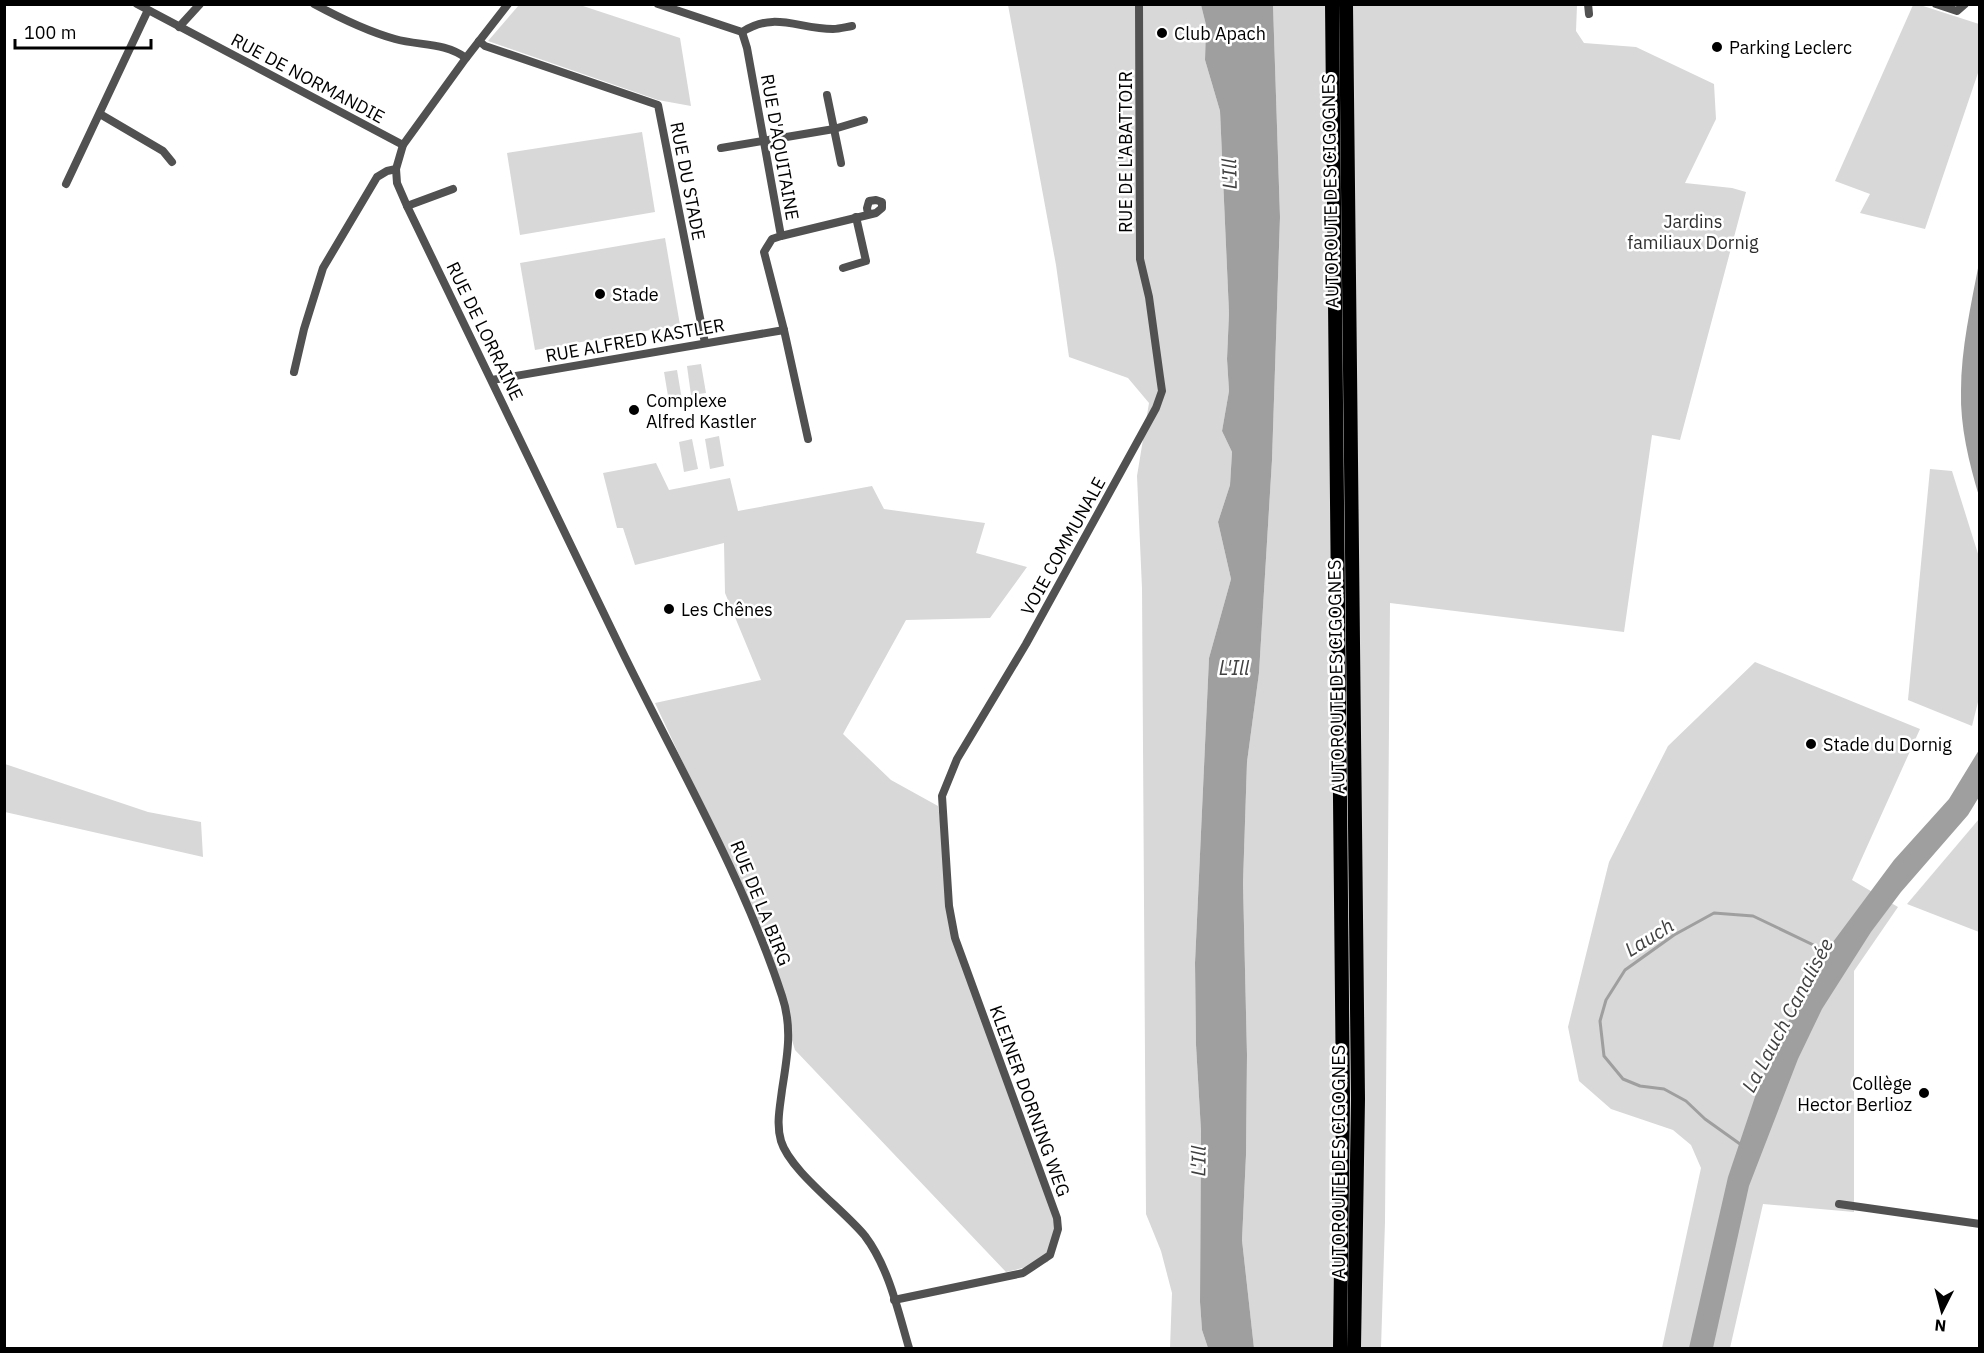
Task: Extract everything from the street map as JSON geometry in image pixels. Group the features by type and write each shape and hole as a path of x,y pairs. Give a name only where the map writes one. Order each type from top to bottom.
{"highway":[{"name":"AUTOROUTE DES CIGOGNES","path":"1332,4 1343,1087 1340,1348"},
{"name":"AUTOROUTE DES CIGOGNES","path":"1346,4 1357,1017 1354,1348"}],"street":[{"name":"RUE DE NORMANDIE","path":"136,4 403,145"},
{"path":"179,27 200,4"},
{"path":"314,4 357,26 396,39 453,49 466,58"},
{"path":"294,372 323,268 377,177 396,169 403,145 508,4"},
{"path":"658,4 742,32 754,24 770,21 834,29 852,26"},
{"name":"RUE DE L'ABATTOIR","path":"1139,4 1140,259 1149,297"},
{"path":"1588,4 1588,14"},
{"path":"1936,4 1957,11 1965,4"},
{"path":"66,184 148,10"},
{"name":"RUE D'AQUITAINE","path":"742,32 747,48 781,236 772,239 764,252 784,330"},
{"name":"RUE DU STADE","path":"479,41 485,46 658,105 705,343"},
{"path":"828,95 840,163"},
{"path":"100,114 163,151 172,162"},
{"path":"721,148 834,129 864,120"},
{"name":"RUE DE LORRAINE","path":"396,169 397,183 407,206 534,469"},
{"path":"407,206 453,189"},
{"path":"781,236 868,214"},
{"path":"843,268 866,261 856,217"},
{"name":"VOIE COMMUNALE","path":"942,796 957,759 1026,644 1156,408 1162,391 1149,297"},
{"path":"784,330 808,439"},
{"name":"RUE ALFRED KASTLER","path":"492,380 784,330"},
{"name":"RUE DE LA BIRG","path":"534,469 622,652 726,855 782,995 789,1034 778,1122 780,1139 801,1170 868,1241 879,1260 909,1348"},
{"name":"KLEINER DORNING WEG","path":"894,1300 1023,1273 1050,1255 1058,1229 1057,1218 955,938 949,906 942,796"},
{"path":"1839,1204 1980,1224"}],"green space":[{"path":"519,5 580,5 680,38 691,106 658,100 488,41"},
{"path":"1008,5 1201,5 1206,25 1205,60 1220,111 1229,313 1227,359 1229,391 1222,431 1232,452 1230,485 1218,522 1231,579 1209,658 1195,963 1196,1045 1201,1131 1200,1302 1202,1330 1208,1348 1170,1348 1172,1293 1161,1251 1146,1214 1142,588 1137,476 1149,403 1128,378 1069,357 1056,265"},
{"name":"Jardins familiaux Dornig","path":"1273,5 1577,5 1576,31 1584,43 1636,47 1714,84 1716,119 1685,183 1732,188 1746,192 1680,440 1652,435 1624,632 1390,603 1385,1222 1381,1348 1254,1348 1242,1240 1246,1155 1247,1055 1243,883 1247,762 1259,673 1272,460 1280,217"},
{"path":"1913,5 1920,5 1979,24 1979,70 1925,229 1860,213 1870,194 1835,181"},
{"path":"642,132 655,212 520,235 507,153"},
{"name":"Stade","path":"665,238 680,325 535,350 520,263"},
{"path":"701,364 706,393 691,395 687,366"},
{"path":"677,370 682,400 669,402 664,372"},
{"path":"719,436 724,466 710,469 705,439"},
{"path":"692,439 698,469 684,472 679,442"},
{"path":"656,463 669,490 730,478 738,511 872,486 884,509 985,523 976,553 1027,567 990,618 906,620 843,734 891,780 938,806 958,942 1056,1222 1048,1262 1006,1272 795,1050 752,910 655,703 761,680 725,593 724,543 635,565 623,528 617,528 603,473"},
{"path":"1930,469 1952,471 1979,557 1979,698 1972,726 1908,700"},
{"path":"1755,662 1920,729 1852,880 1898,907 1854,971 1854,1212 1763,1204 1730,1348 1662,1348 1701,1168 1691,1145 1673,1130 1611,1109 1579,1081 1568,1027 1609,862 1668,746"},
{"path":"5,764 148,812 201,822 203,857 5,812"},
{"path":"1979,819 1979,932 1907,904"}],"water":[{"name":"L'Ill","path":"1201,5 1273,5 1280,217 1272,460 1259,673 1247,762 1243,883 1247,1055 1242,1240 1254,1348 1208,1348 1202,1330 1200,1302 1201,1131 1196,1045 1195,963 1209,658 1231,579 1218,522 1230,485 1232,452 1222,431 1229,391 1227,359 1229,313 1220,111 1205,60 1206,25"},
{"path":"1979,263 1979,496 1962,418 1961,375"},
{"path":"1979,750 1979,797 1968,815 1901,892 1871,932 1822,1009 1798,1059 1749,1186 1713,1348 1689,1348 1728,1177 1759,1085 1781,1035 1830,946 1894,860 1949,799"}],"waterway":[{"name":"Lauch","path":"1740,1144 1705,1119 1686,1101 1664,1089 1640,1086 1623,1079 1604,1056 1600,1021 1606,1000 1625,970 1674,935 1714,913 1753,916 1828,952"}],"place":[{"name":"Club Apach","path":"1162,33"},
{"name":"Parking Leclerc","path":"1717,47"},
{"name":"Stade","path":"600,294"},
{"name":"Complexe Alfred Kastler","path":"634,410"},
{"name":"Les Chênes","path":"669,609"},
{"name":"Stade du Dornig","path":"1811,744"},
{"name":"Collège Hector Berlioz","path":"1924,1093"}],"water label":[{"name":"La Lauch Canalisée","path":"1787,1015"}]}
